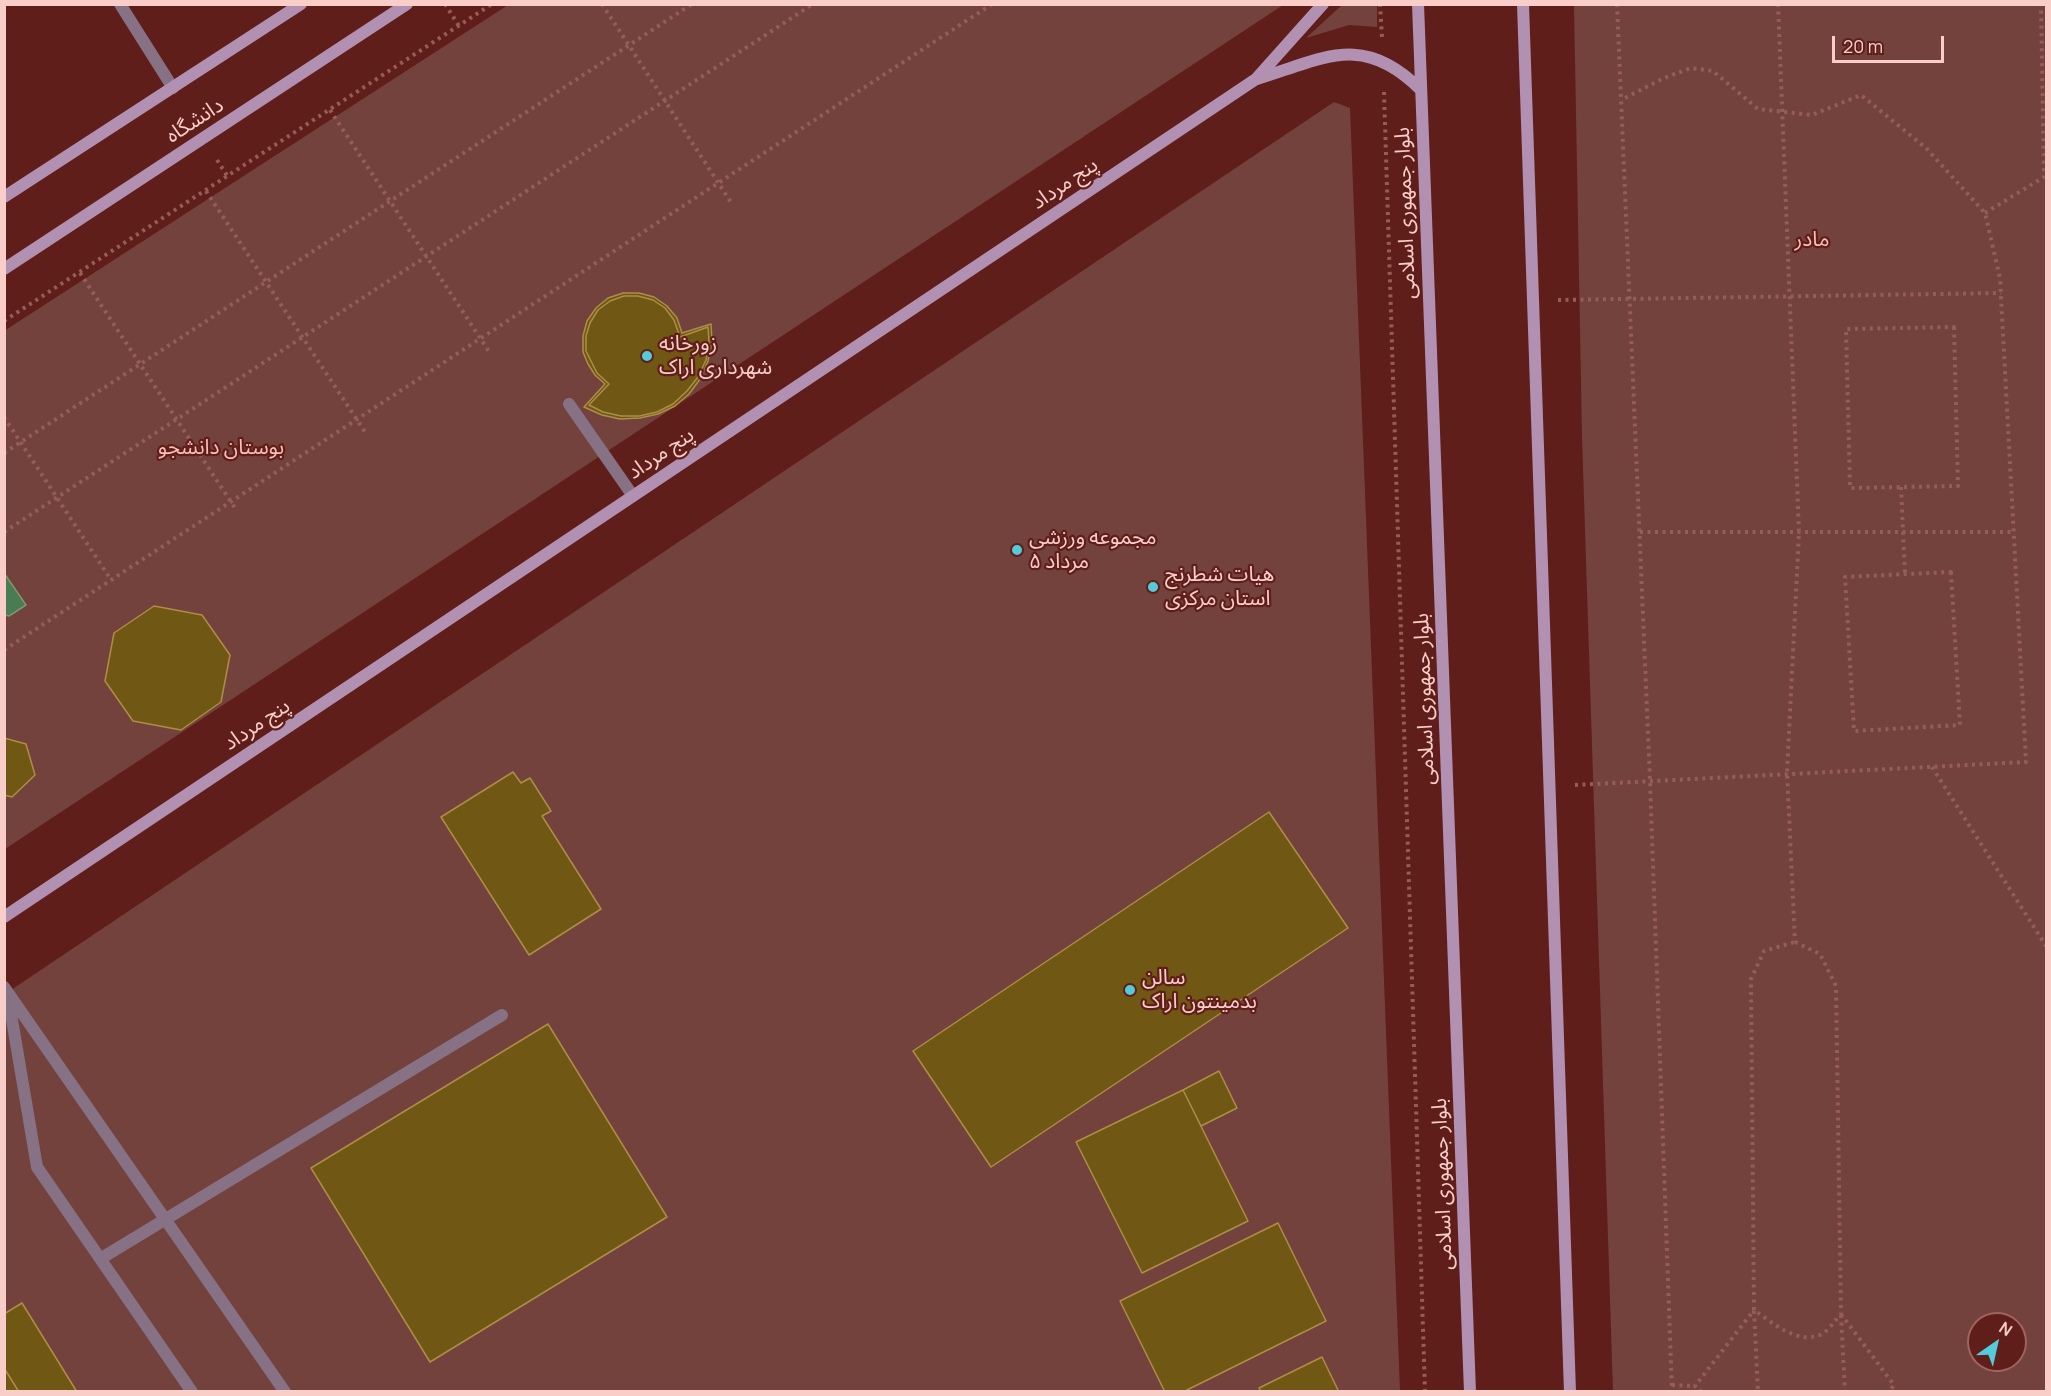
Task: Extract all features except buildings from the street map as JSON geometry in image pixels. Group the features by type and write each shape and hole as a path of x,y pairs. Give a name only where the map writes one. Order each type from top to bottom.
{"main road":[{"name":"دانشگاه","path":"4,197 301,4"},
{"name":"دانشگاه","path":"4,269 406,4"},
{"name":"پنج مرداد","path":"4,917 1256,79 1323,4"},
{"name":"بلوار جمهوری اسلامی","path":"1418,4 1470,1392"},
{"path":"1523,4 1570,1392"},
{"path":"1256,79 1335,55 1362,54 1383,60 1405,73 1421,90"}],"street":[{"path":"120,4 173,88"},
{"path":"569,404 633,496"},
{"path":"6,990 285,1392"},
{"path":"6,990 37,1167 192,1392"},
{"path":"100,1259 502,1015"}],"path":[{"path":"445,4 459,26"},
{"path":"4,321 492,4"},
{"path":"602,4 732,204"},
{"path":"4,453 692,4"},
{"path":"4,532 813,4"},
{"path":"4,650 992,4"},
{"path":"1380,4 1425,1392"},
{"path":"1617,4 1650,781 1672,1392"},
{"path":"1778,4 1799,533 1787,772 1795,942"},
{"path":"1985,213 2044,177 2041,4"},
{"path":"1550,786 1787,772 2026,762 2000,278 1985,213 1926,148 1861,95 1812,116 1758,109 1713,71 1691,68 1664,78 1621,100"},
{"path":"330,110 490,353"},
{"path":"206,191 365,432"},
{"path":"80,273 235,508"},
{"path":"1533,299 1630,300 2001,293"},
{"path":"1954,327 1958,486 1901,487 1850,488 1846,329 1954,327"},
{"path":"4,417 111,580"},
{"path":"1901,487 1905,574"},
{"path":"1640,532 2014,532"},
{"path":"1951,572 1960,725 1854,731 1845,577 1905,574 1951,572"},
{"path":"1931,766 2046,946"},
{"path":"1758,1392 1754,1310 1751,979 1764,951 1795,942 1820,954 1836,986 1840,1314 1845,1392"},
{"path":"1754,1310 1786,1332 1804,1337 1822,1334 1840,1314"},
{"path":"1695,1386 1754,1310"},
{"path":"1840,1314 1894,1385 1889,1392"},
{"path":"1672,1385 1695,1386 1702,1392"}],"green space":[{"name":"بوستان دانشجو","path":"508,5 1283,5 5,849 4,331"},
{"path":"1342,5 1377,5 1377,27 1349,25 1306,38"},
{"name":"مادر","path":"1574,5 2046,5 2046,1391 1613,1391 1582,437"},
{"name":"مجموعه ورزشی ۵ مرداد","path":"1334,102 1350,108 1400,1391 5,1392 5,994"}],"shaded area":[{"path":"4,573 26,605 9,616 5,615"}],"place":[{"name":"زورخانه شهرداری اراک","path":"647,356"},
{"name":"مجموعه ورزشی ۵ مرداد","path":"1017,550"},
{"name":"هیات شطرنج استان مرکزی","path":"1153,587"},
{"name":"سالن بدمینتون اراک","path":"1130,990"}]}
